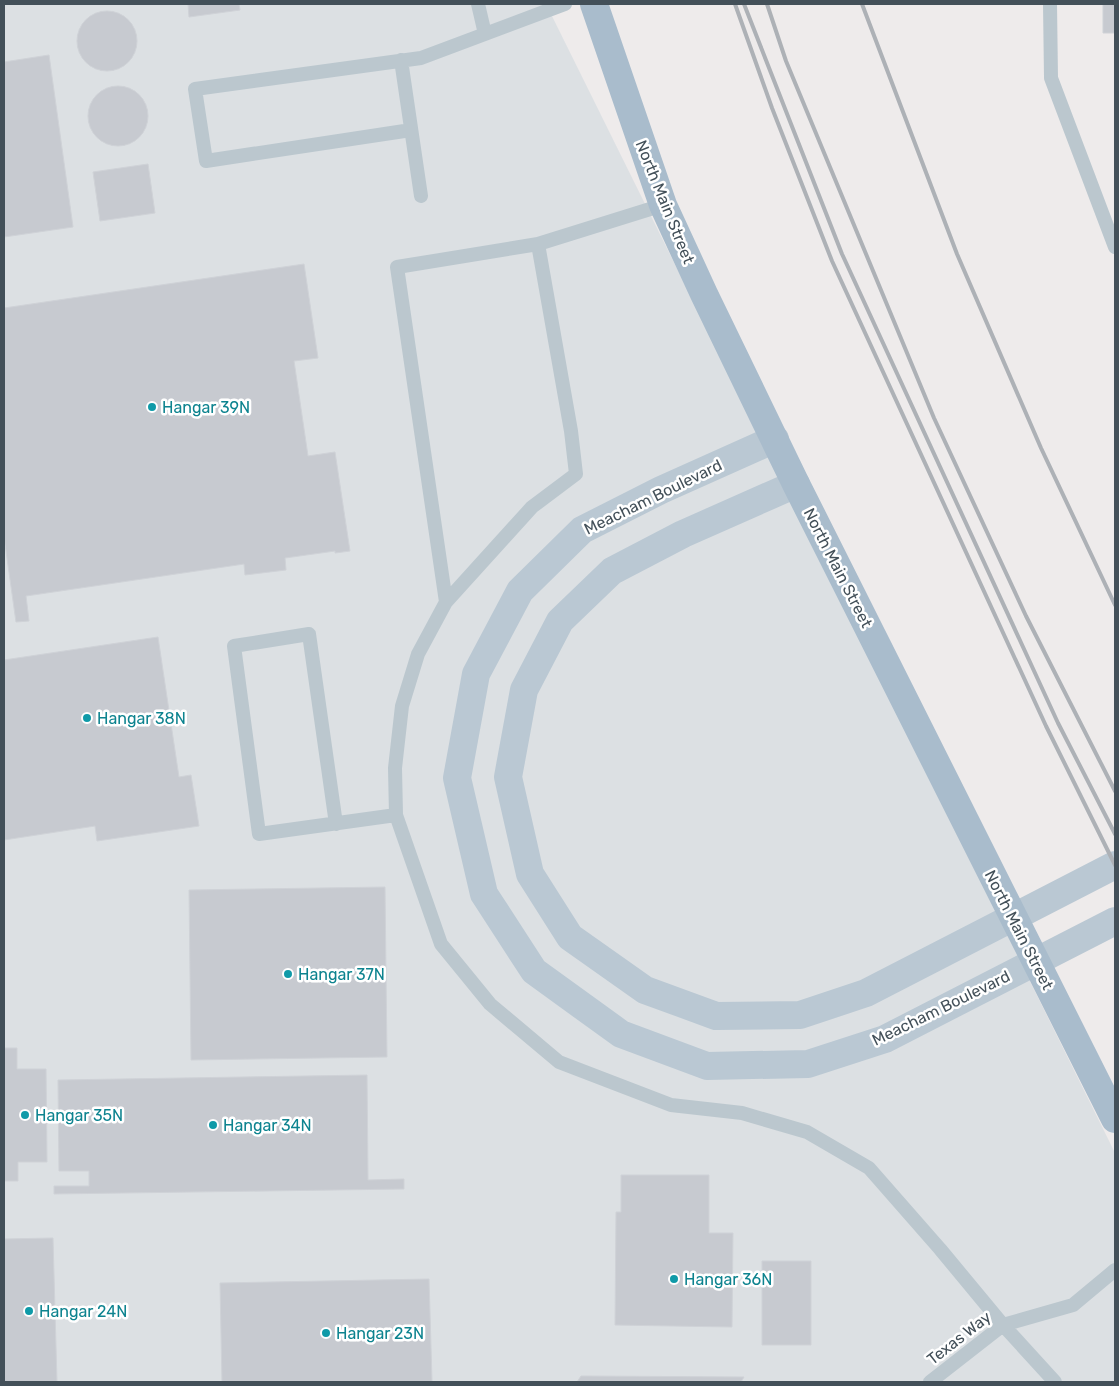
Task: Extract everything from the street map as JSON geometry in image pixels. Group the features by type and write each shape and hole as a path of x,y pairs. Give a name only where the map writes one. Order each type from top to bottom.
{"main road":[{"name":"North Main Street","path":"594,4 663,205 704,294 796,484 1115,1119"},
{"name":"Meacham Boulevard","path":"774,439 661,490 582,530 520,592 476,674 457,778 484,894 534,972 622,1034 707,1066 808,1064 885,1039 1115,921"},
{"path":"796,484 683,534 612,571 560,621 524,690 508,778 530,874 570,937 645,990 716,1016 800,1015 866,993 1115,865"}],"lane":[{"path":"478,4 485,34"},
{"path":"411,130 206,161 195,89 421,58 565,4"},
{"path":"1050,4 1051,78 1115,247"},
{"path":"401,60 421,196"},
{"path":"446,602 397,267 538,244 663,205"},
{"path":"538,244 572,431 576,474 532,507 446,602 418,654 402,706 394,768 396,816 441,944 490,1004 559,1062 671,1105 742,1113 807,1132 869,1168 940,1249 1002,1325 1055,1382"},
{"path":"336,824 309,634 234,646 259,834 336,824 396,816"},
{"name":"Texas Way","path":"930,1382 1002,1325 1073,1305 1115,1270"}],"shaded area":[{"path":"4,4 546,4 1115,1153 1115,1382 4,1382"}],"building":[{"path":"188,4 239,4 240,10 189,17"},
{"path":"1103,4 1115,4 1115,33 1103,33"},
{"path":"107,11 124,16 132,24 137,41 132,58 124,66 107,71 90,66 82,58 77,41 82,24 90,16"},
{"path":"49,55 73,227 4,237 4,62"},
{"path":"118,86 135,91 143,99 148,116 143,133 135,141 118,146 101,141 93,133 88,116 93,99 101,91"},
{"path":"148,164 155,213 100,221 93,172"},
{"name":"Hangar 39N","path":"304,264 318,358 294,361 308,456 335,452 350,551 335,553 335,551 285,558 286,570 245,575 244,564 26,596 29,621 16,622 4,537 4,308"},
{"name":"Hangar 38N","path":"158,637 179,777 191,775 199,826 97,841 95,826 4,840 4,660"},
{"name":"Hangar 37N","path":"385,887 387,1057 191,1060 189,890"},
{"name":"Hangar 35N","path":"4,1048 17,1048 17,1069 46,1069 47,1162 18,1162 18,1181 4,1181"},
{"name":"Hangar 34N","path":"367,1075 368,1180 404,1179 404,1189 54,1194 54,1186 89,1186 89,1171 59,1171 58,1080"},
{"name":"Hangar 36N","path":"621,1175 709,1175 709,1233 733,1233 732,1327 615,1325 616,1212 621,1212"},
{"name":"Hangar 24N","path":"53,1238 57,1382 4,1382 4,1239"},
{"path":"762,1261 811,1261 811,1345 762,1345"},
{"name":"Hangar 23N","path":"429,1279 432,1382 222,1382 220,1283"},
{"path":"581,1376 744,1377 741,1382 577,1382"}],"railway":[{"path":"735,4 772,108 832,261 1046,726 1115,865"},
{"path":"744,4 842,254 1058,723 1115,834"},
{"path":"767,4 786,61 934,418 1026,616 1115,791"},
{"path":"862,4 957,254 1041,448 1115,605"}],"place":[{"name":"Hangar 39N","path":"152,407"},
{"name":"Hangar 38N","path":"87,718"},
{"name":"Hangar 37N","path":"288,974"},
{"name":"Hangar 35N","path":"25,1115"},
{"name":"Hangar 34N","path":"213,1125"},
{"name":"Hangar 36N","path":"674,1279"},
{"name":"Hangar 24N","path":"29,1311"},
{"name":"Hangar 23N","path":"326,1333"}]}
